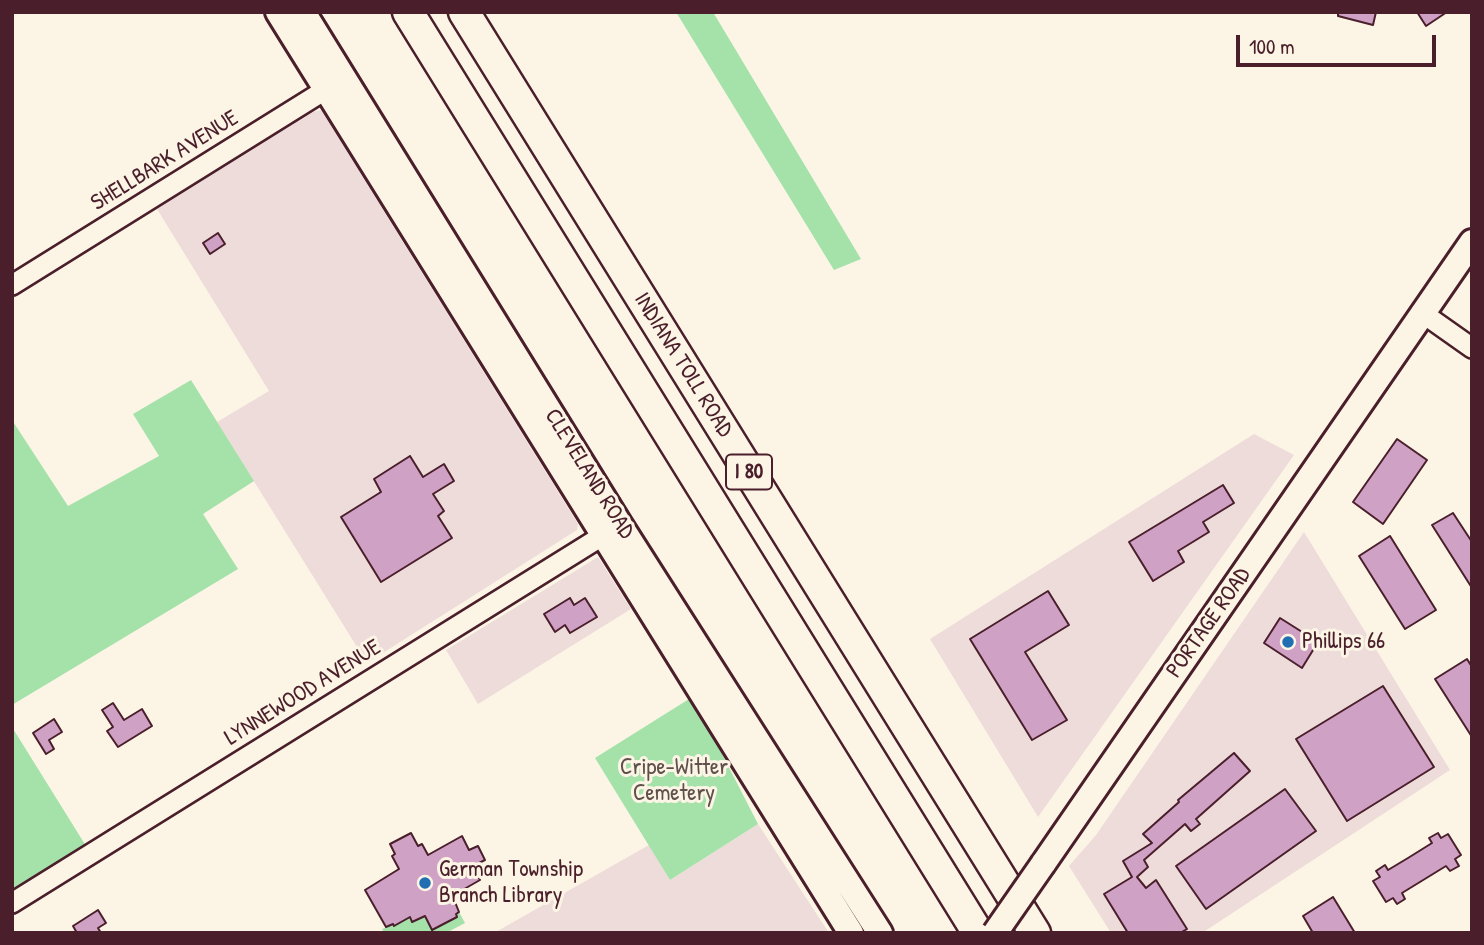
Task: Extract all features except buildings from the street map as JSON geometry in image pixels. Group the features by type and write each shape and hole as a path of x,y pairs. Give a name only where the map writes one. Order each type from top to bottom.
{"highway":[{"name":"INDIANA TOLL ROAD","path":"408,12 978,933"},
{"name":"INDIANA TOLL ROAD","path":"464,12 1035,933"}],"main road":[{"name":"CLEVELAND ROAD","path":"278,12 335,84 612,531 851,933"},
{"name":"CLEVELAND ROAD","path":"303,12 335,84"},
{"name":"PORTAGE ROAD","path":"995,933 1472,242"},
{"name":"CLEVELAND ROAD","path":"612,531 880,933"}],"street":[{"name":"SHELLBARK AVENUE","path":"12,285 335,84"},
{"path":"1421,313 1472,348"},
{"name":"LYNNEWOOD AVENUE","path":"12,903 612,531"}],"shaded area":[{"path":"321,110 578,524 577,530 367,663 217,422 269,391 157,209 313,112"},
{"path":"1254,434 1294,455 1038,817 930,639"},
{"path":"1304,532 1450,770 1202,933 1111,933 1069,866 1096,835"},
{"path":"598,557 631,609 478,704 446,650"},
{"path":"758,824 829,933 494,933 649,845 670,880"}],"green space":[{"path":"676,12 713,12 861,259 834,270"},
{"path":"191,380 254,481 203,514 238,569 12,705 12,420 68,506 159,456 133,414"},
{"name":"Cripe-Witter Cemetery","path":"689,699 719,748 758,824 670,880 595,758"},
{"path":"12,727 86,846 12,890"},
{"path":"459,912 465,923 446,933 385,933 382,929 404,921 409,915 413,922 425,916 457,917"}],"place":[{"name":"Phillips 66","path":"1288,642"},
{"name":"German Township Branch Library","path":"425,883"}]}
